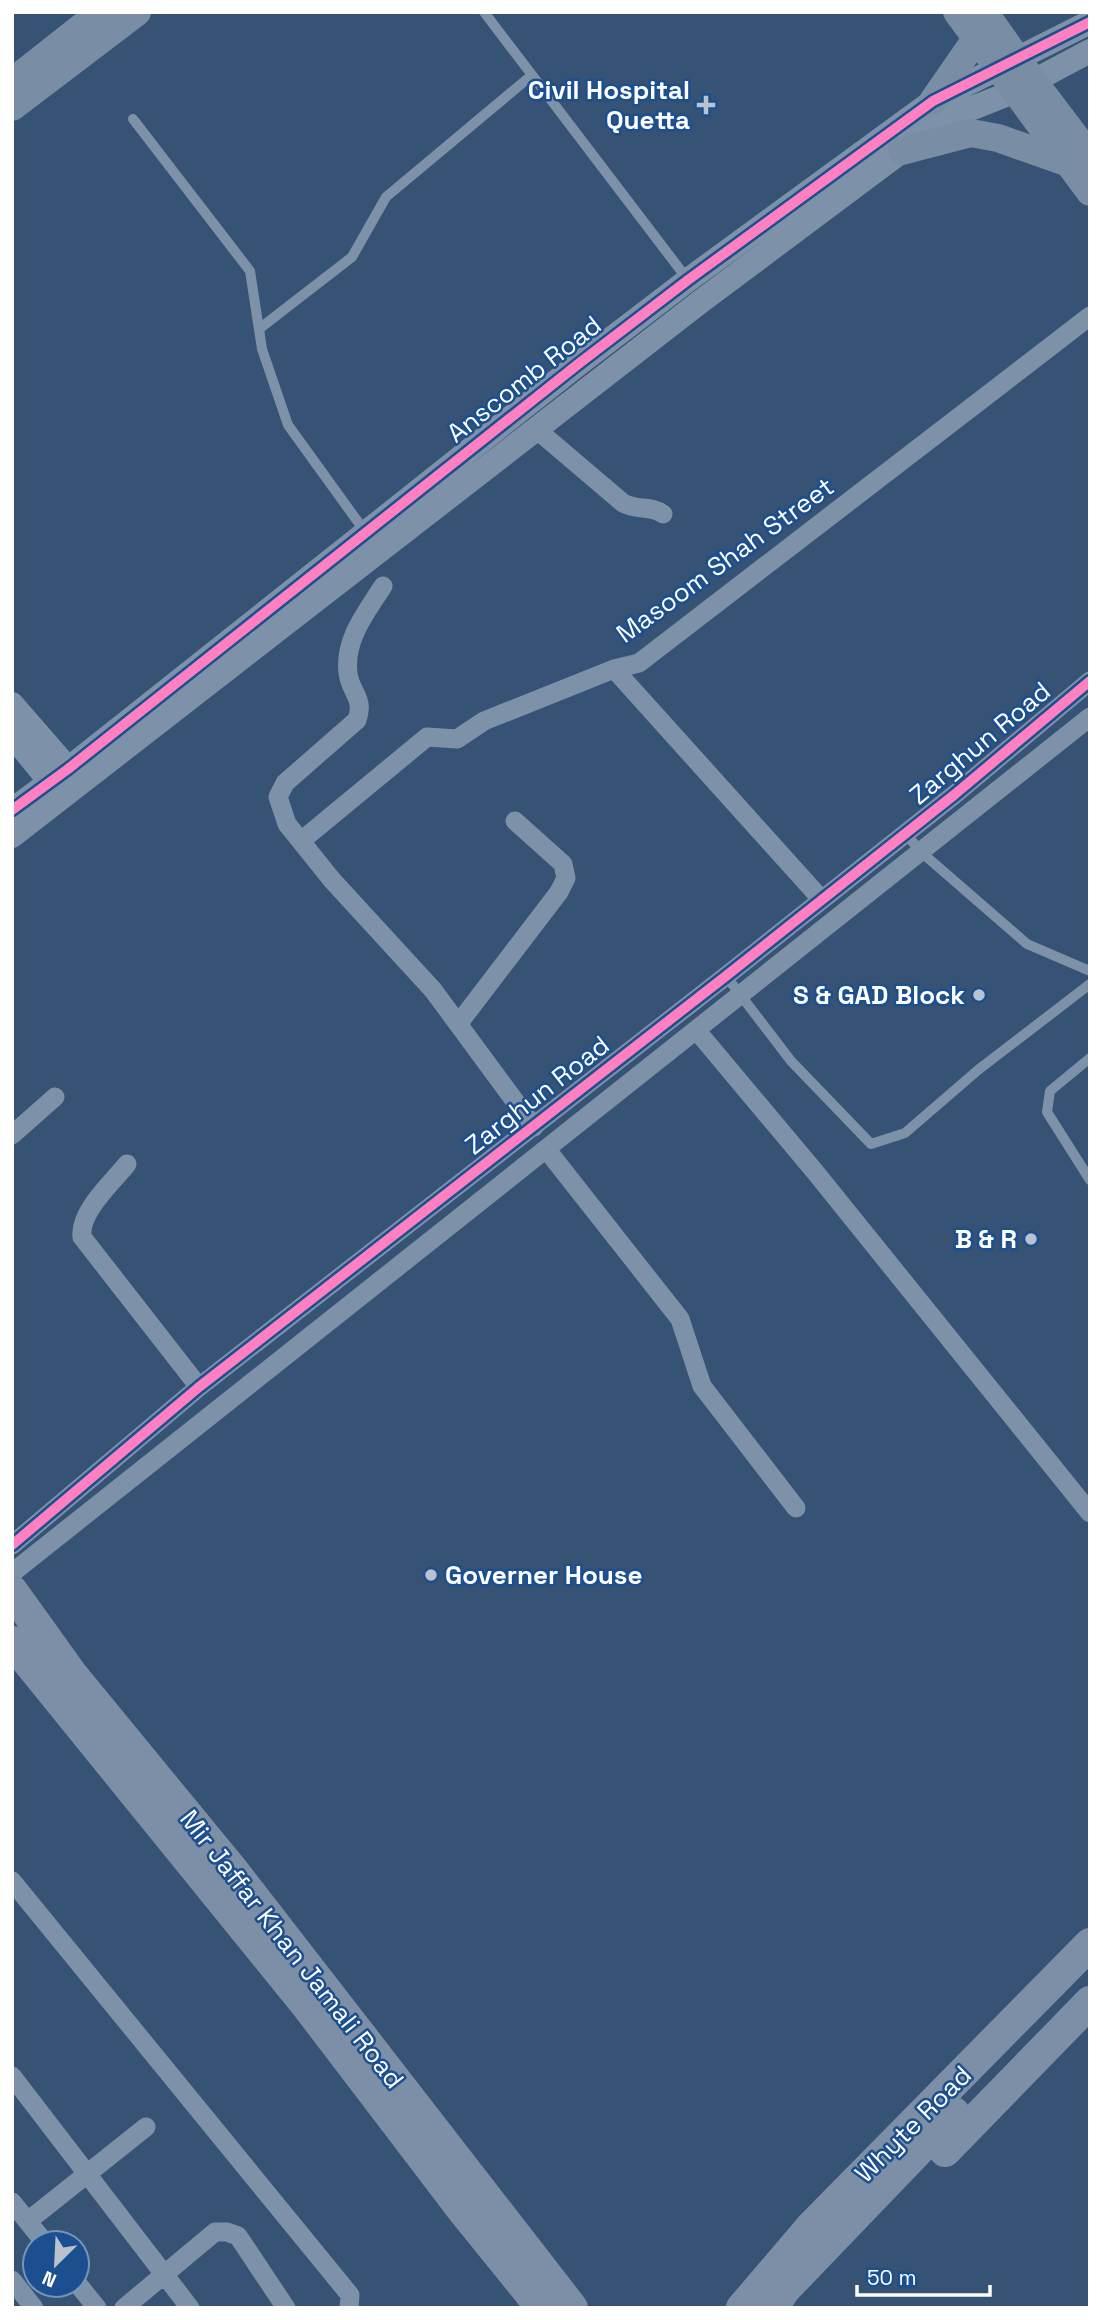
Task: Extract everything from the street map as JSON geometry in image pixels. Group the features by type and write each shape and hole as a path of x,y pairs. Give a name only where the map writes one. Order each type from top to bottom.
{"main road":[{"path":"12,82 101,12"},
{"path":"12,107 136,12"},
{"path":"957,12 980,25 1078,159 1090,192"},
{"path":"933,101 980,25"},
{"path":"902,151 971,132 1078,159"},
{"name":"Mir Jaffar Khan Jamali Road","path":"12,1591 73,1676 234,1872 572,2308"},
{"name":"Mir Jaffar Khan Jamali Road","path":"12,1642 308,2007 465,2213 542,2308"},
{"name":"Whyte Road","path":"742,2308 812,2226 1090,1944"},
{"path":"783,2302 1090,1970"},
{"name":"Whyte Road","path":"757,2308 783,2302 1090,2001"}],"street":[{"name":"Anscomb Road","path":"374,540 536,429 700,302 945,119 1016,75 1090,22"},
{"name":"Anscomb Road","path":"12,836 66,783 374,540 688,280 933,101 1090,51"},
{"name":"Masoom Shah Street","path":"301,841 426,737 457,739 484,721 614,669 639,663 1090,316"},
{"path":"536,429 623,503 634,508 657,510 663,514"},
{"path":"383,586 359,625 347,654 348,676 361,710 357,720 285,783 278,797 287,824 332,880 433,990 534,1126"},
{"path":"614,669 822,900"},
{"name":"Zarghun Road","path":"12,1545 199,1387 906,834 1090,681"},
{"path":"12,704 66,783"},
{"name":"Zarghun Road","path":"12,1573 1090,717"},
{"path":"12,735 66,783"},
{"name":"Anscomb Road","path":"12,810 66,783"},
{"path":"459,1023 559,892 566,878 563,864 515,821"},
{"path":"697,1031 875,1245 1090,1513"},
{"path":"12,1135 55,1097"},
{"path":"547,1150 680,1320 702,1386 796,1507"},
{"path":"127,1164 85,1216 81,1227 82,1237 199,1387"},
{"path":"12,1881 350,2295 349,2308"},
{"path":"12,2076 191,2308"},
{"path":"28,2221 146,2127"},
{"path":"12,2202 34,2229"},
{"path":"124,2308 215,2232 238,2236 286,2308"},
{"path":"12,2280 34,2308"}],"lane":[{"path":"484,12 688,280 700,302"},
{"path":"259,329 352,257 386,197 532,75"},
{"path":"133,119 250,271 262,349 288,425 374,540"},
{"path":"906,834 921,852 1027,944 1090,971"},
{"path":"726,976 791,1061 871,1144 905,1133 978,1070 1090,984"},
{"path":"1090,1058 1050,1091 1047,1112 1090,1180"}],"cycle path":[{"path":"12,810 68,769 688,280 933,101 1090,22"},
{"path":"12,1545 199,1387 726,976 954,795 1090,681"}],"place":[{"name":"Civil Hospital Quetta","path":"706,105"},
{"name":"S & GAD Block","path":"979,995"},
{"name":"B & R","path":"1031,1239"},
{"name":"Governer House","path":"431,1575"}]}
